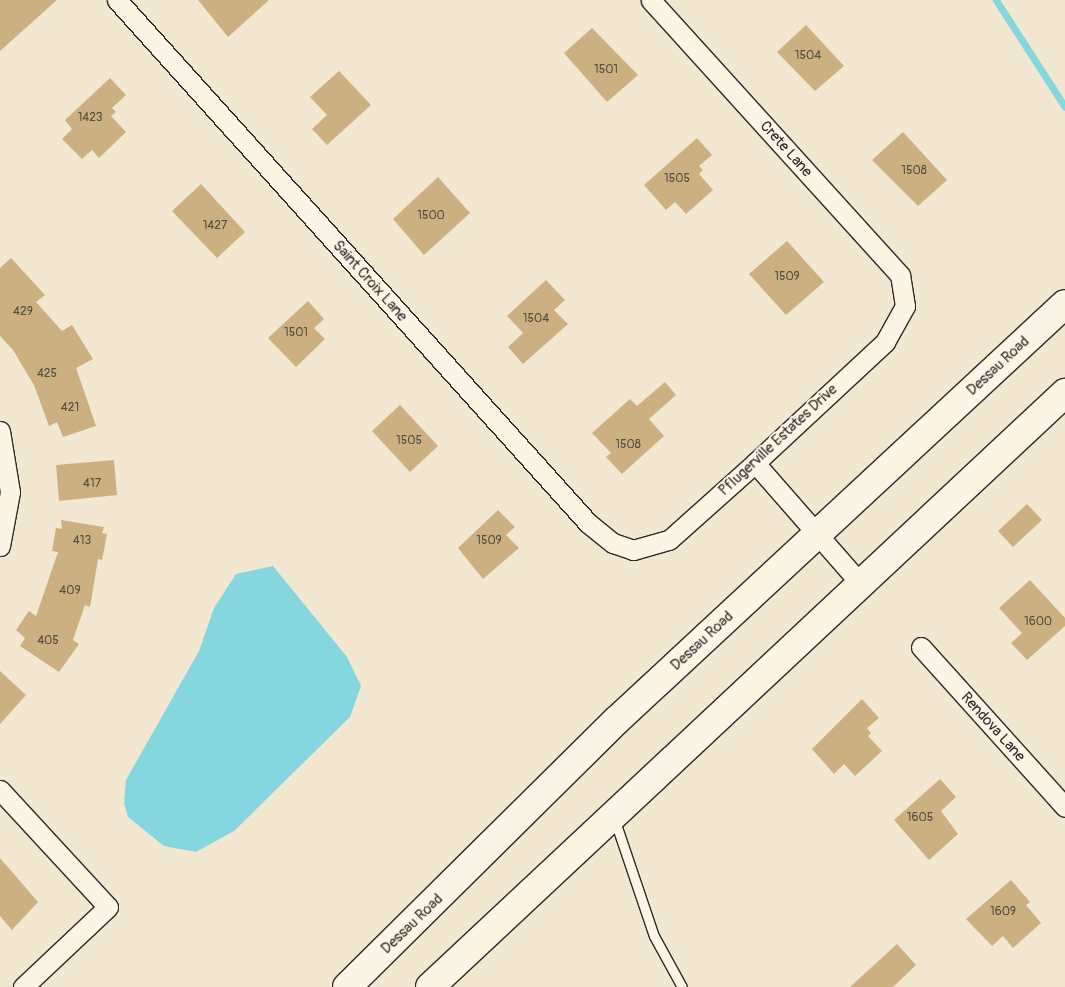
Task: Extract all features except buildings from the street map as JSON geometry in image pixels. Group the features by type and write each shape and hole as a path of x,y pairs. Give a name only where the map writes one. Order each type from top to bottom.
{"main road":[{"name":"Dessau Road","path":"347,987 617,720 1065,304"},
{"path":"430,987 1065,393"}],"street":[{"name":"Saint Croix Lane","path":"117,0 588,522 613,543 633,550"},
{"name":"Crete Lane","path":"652,0 900,275 905,306"},
{"name":"Pflugerville Estates Drive","path":"633,550 669,540 755,463 884,342 905,306"},
{"path":"0,431 10,492 0,546"},
{"path":"755,463 861,584"},
{"name":"Rendova Lane","path":"921,647 1065,807"},
{"path":"0,790 108,907 23,987"}],"lane":[{"path":"613,816 654,936 682,987"}],"water":[{"path":"273,566 347,657 361,686 350,717 234,831 196,852 164,846 128,817 124,803 126,780 199,651 214,608 236,574"}],"waterway":[{"path":"996,0 1065,107"}]}
